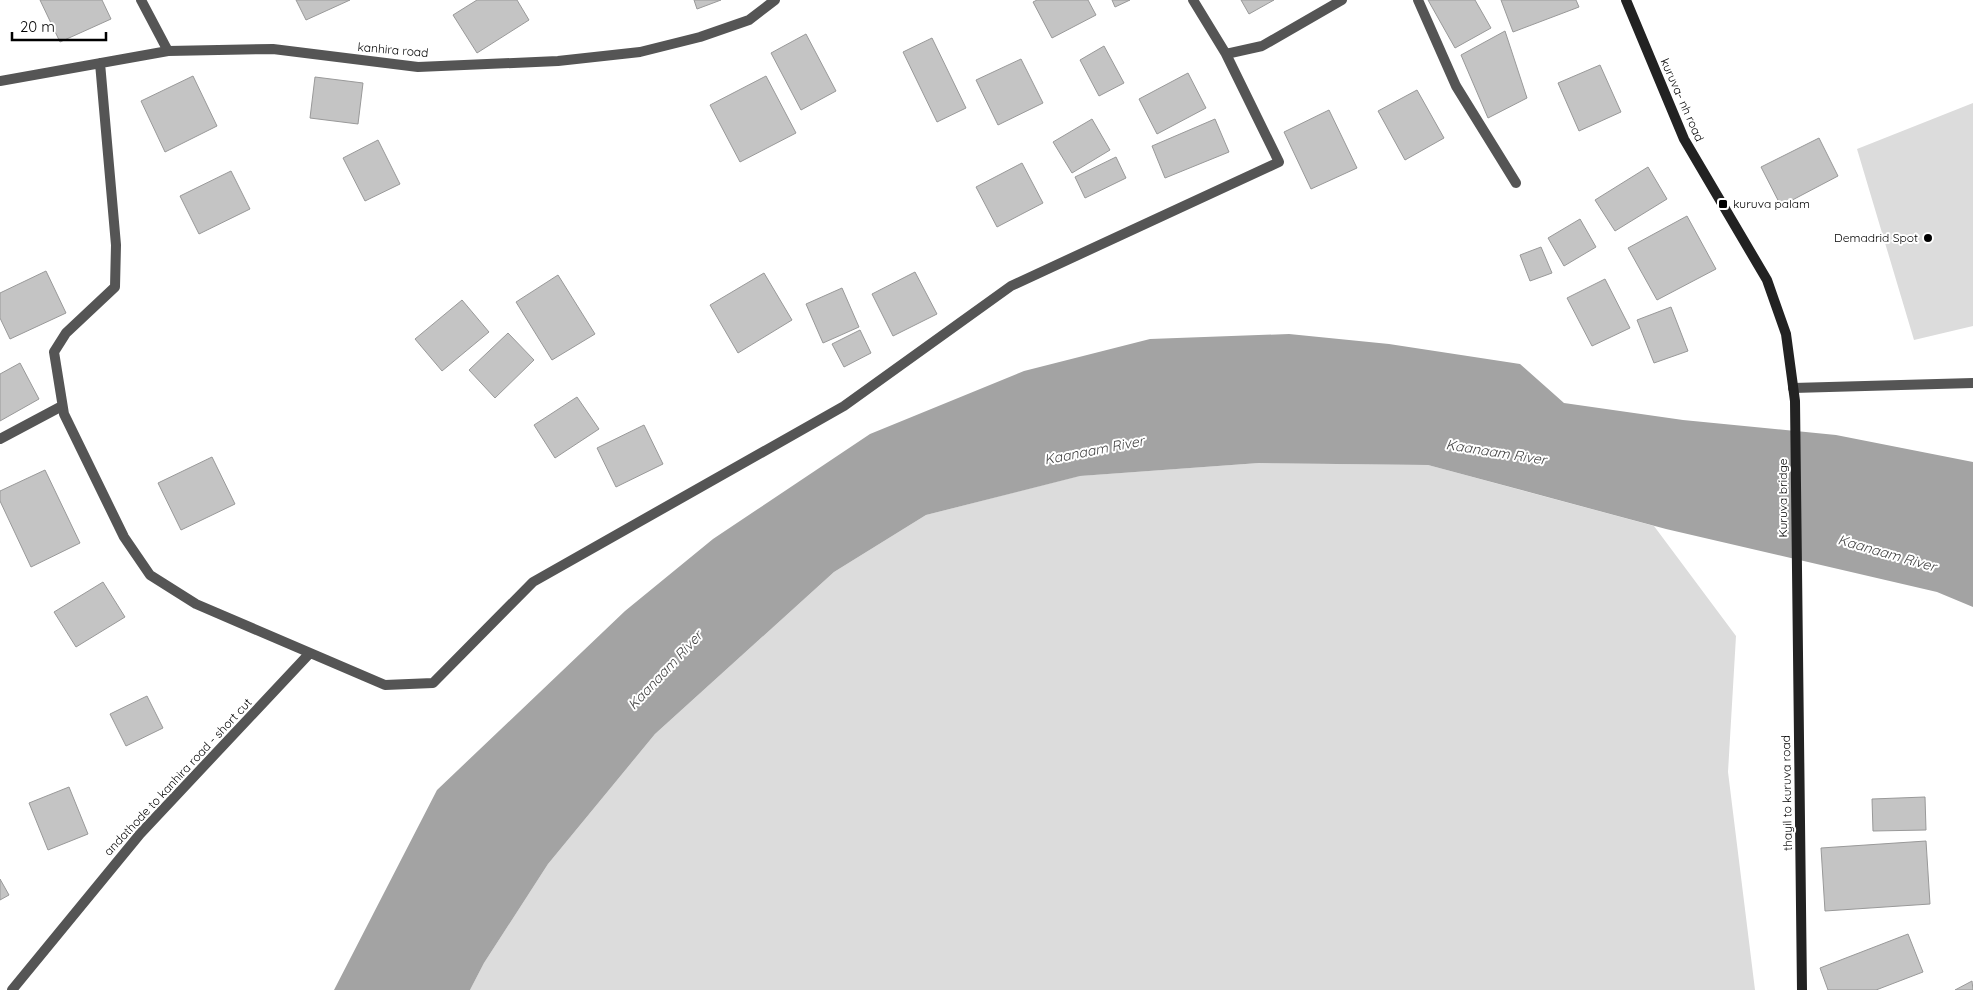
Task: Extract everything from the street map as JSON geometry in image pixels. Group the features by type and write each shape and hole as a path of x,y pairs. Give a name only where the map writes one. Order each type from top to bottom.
{"main road":[{"name":"kuruva- nh road","path":"1626,0 1684,139 1767,280 1786,334 1795,401"},
{"name":"Kuruva bridge","path":"1795,401 1796,595"},
{"name":"thayil to kuruva road","path":"1796,595 1802,990"}],"street":[{"path":"142,0 168,51"},
{"name":"kanhira road","path":"0,81 168,51 273,50 418,67 558,61 640,52 700,37 749,20 775,0"},
{"path":"100,63 116,245 115,287 66,333 54,352 64,414 119,529 150,575 196,604 385,685 433,683 533,582 844,406 1011,286 1279,162 1226,54 1193,0"},
{"path":"1226,54 1262,46 1342,0"},
{"path":"1418,0 1456,86 1516,183"},
{"path":"1794,388 1973,383"},
{"path":"0,439 62,406"},
{"name":"andathode to kanhira road - short cut","path":"12,990 140,834 309,654"}],"shaded area":[{"name":"Demadrid Spot","path":"1973,103 1973,326 1914,340 1857,149"},
{"path":"1259,463 1428,465 1654,526 1736,636 1728,772 1755,990 470,990 484,963 548,864 655,734 834,572 926,515 1079,476"}],"water":[{"name":"Kaanaam River","path":"1289,334 1389,344 1520,364 1564,403 1683,420 1836,435 1973,462 1973,607 1937,592 1666,529 1428,465 1259,463 1080,476 926,515 834,572 655,734 548,864 484,963 470,990 334,990 437,790 625,611 713,539 870,434 1024,371 1150,339"}],"building":[{"path":"40,0 102,0 111,19 60,42"},
{"path":"296,0 350,0 306,20"},
{"path":"477,0 517,0 529,20 477,53 453,15"},
{"path":"694,0 721,0 697,9"},
{"path":"1037,0 1088,0 1096,15 1052,38 1033,2"},
{"path":"1112,0 1130,0 1115,7"},
{"path":"1241,0 1274,0 1249,14"},
{"path":"1428,0 1475,0 1491,28 1455,48"},
{"path":"1501,0 1576,0 1579,7 1513,32"},
{"path":"1505,31 1527,98 1488,118 1461,55"},
{"path":"806,34 836,91 801,110 771,53"},
{"path":"932,38 966,108 937,122 903,52"},
{"path":"1104,46 1124,83 1099,96 1080,60"},
{"path":"1021,59 1043,103 998,125 976,80"},
{"path":"1600,65 1621,112 1579,131 1558,83"},
{"path":"1188,73 1206,108 1157,134 1139,99"},
{"path":"193,76 217,126 165,152 141,101"},
{"path":"766,76 796,133 740,162 710,105"},
{"path":"315,77 363,83 358,124 310,118"},
{"path":"1417,90 1444,138 1405,160 1378,111"},
{"path":"1329,110 1357,168 1311,189 1284,132"},
{"path":"1092,119 1110,150 1072,173 1053,142"},
{"path":"1215,119 1229,152 1165,178 1152,146"},
{"path":"1819,138 1838,176 1781,206 1761,167"},
{"path":"378,140 400,184 365,201 343,158"},
{"path":"1116,157 1126,178 1085,198 1075,177"},
{"path":"1022,163 1043,203 997,227 976,187"},
{"path":"1648,167 1667,199 1615,231 1595,200"},
{"path":"231,171 250,209 199,234 180,196"},
{"path":"1687,216 1716,269 1657,300 1628,248"},
{"path":"1580,219 1596,247 1564,266 1548,238"},
{"path":"1541,247 1552,273 1530,281 1520,255"},
{"path":"46,271 66,313 10,339 0,318 0,293"},
{"path":"915,272 937,314 893,336 872,294"},
{"path":"764,273 792,320 738,353 710,305"},
{"path":"558,275 595,334 552,360 516,302"},
{"path":"1605,279 1630,328 1592,346 1567,298"},
{"path":"842,288 859,327 823,343 806,304"},
{"path":"462,300 489,332 442,371 415,339"},
{"path":"1671,307 1688,351 1654,363 1637,320"},
{"path":"860,330 871,353 844,367 832,344"},
{"path":"508,333 534,360 495,398 469,370"},
{"path":"20,363 39,399 0,421 0,374"},
{"path":"577,397 599,429 555,458 534,425"},
{"path":"644,425 663,464 616,487 597,448"},
{"path":"212,457 235,504 181,530 158,483"},
{"path":"45,470 80,543 31,567 0,501 0,491"},
{"path":"103,582 125,617 76,647 54,612"},
{"path":"147,696 163,728 126,746 110,714"},
{"path":"69,787 88,834 48,850 29,803"},
{"path":"1925,797 1926,830 1873,831 1872,799"},
{"path":"1926,841 1930,904 1825,911 1821,848"},
{"path":"0,879 9,895 0,900"},
{"path":"1908,934 1923,972 1876,990 1828,990 1820,968"},
{"path":"1972,981 1973,990 1955,990"}],"place":[{"name":"kuruva palam","path":"1723,204"},
{"name":"Demadrid Spot","path":"1928,238"}]}
